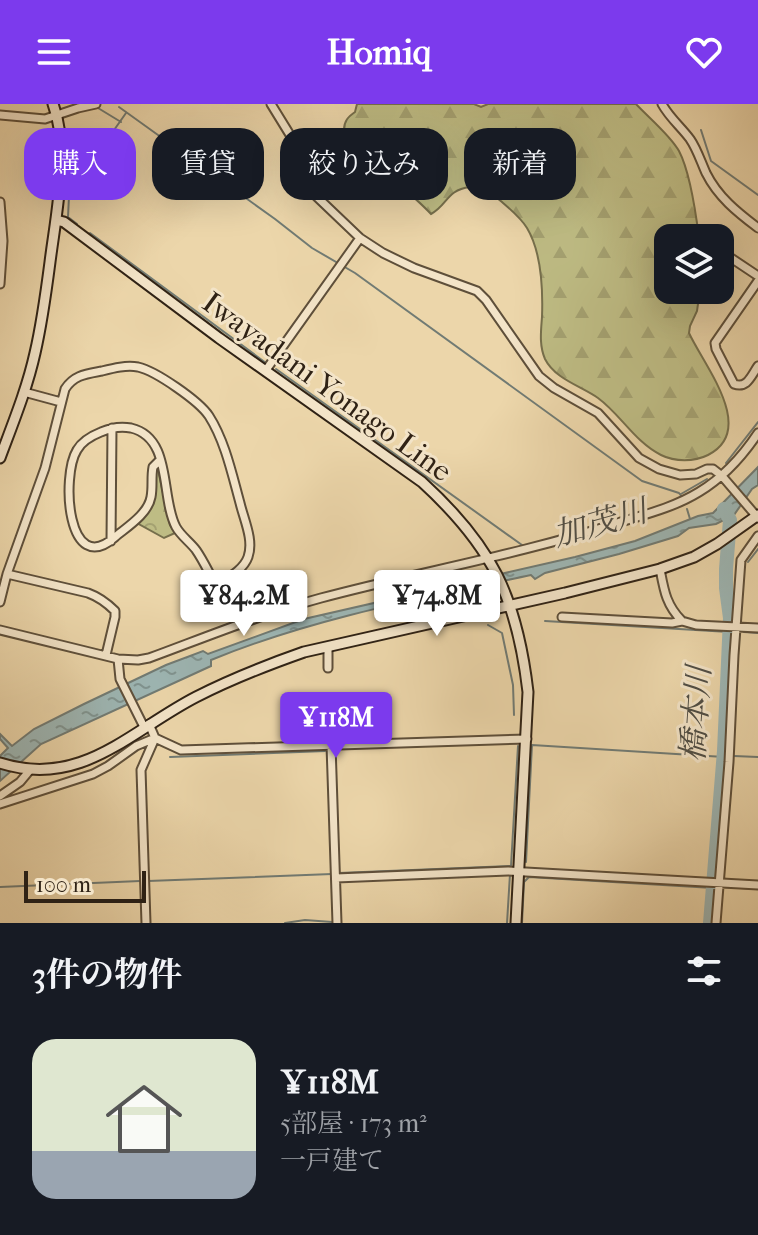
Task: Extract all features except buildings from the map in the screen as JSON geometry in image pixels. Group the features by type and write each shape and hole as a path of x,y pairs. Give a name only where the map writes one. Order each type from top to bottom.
{"main road":[{"path":"0,458 36,353 56,220 61,167 57,115 53,104"},
{"name":"Iwayadani Yonago Line","path":"56,220 64,222 219,338 422,482 443,501 491,561 510,605 524,655 528,692 516,923"},
{"path":"0,763 30,770 73,766 108,751 144,723 234,678 280,661 408,627 660,569 694,557 757,516"}],"street":[{"path":"0,115 45,119 96,104"},
{"path":"271,104 307,164 316,196 360,238 414,268 477,291 539,376 598,413 639,458 675,475 713,469 757,516"},
{"path":"662,104 692,141 718,194 758,228"},
{"path":"0,202 3,241 0,284"},
{"path":"266,370 360,238"},
{"path":"734,261 758,278 715,343 734,384 746,384 758,366"},
{"path":"0,602 45,468 65,389 79,376 122,366 137,367 165,380 208,414 218,433 250,541 245,563 216,585"},
{"path":"24,392 61,402"},
{"path":"160,460 153,467 148,505 111,541 93,548 83,542 73,524 69,489 74,455 79,446 93,435 112,428 126,427 147,435 157,449 160,460 175,525 196,549 240,623"},
{"path":"111,541 112,428"},
{"path":"0,630 118,659 149,658 240,623 321,598 491,561 676,505 722,476 758,433"},
{"path":"716,923 715,883 732,627 741,560 758,536"},
{"path":"660,569 665,594 673,612 682,621"},
{"path":"7,574 88,593 109,605 115,611 115,617 106,655"},
{"path":"562,617 682,621 696,625 758,628"},
{"path":"328,647 328,668"},
{"path":"118,659 120,679 144,723 155,738 181,750 527,739"},
{"path":"0,804 93,774 136,746 155,738"},
{"path":"146,923 141,770 155,738"},
{"path":"331,745 337,923"},
{"path":"0,796 20,782 30,770"},
{"path":"336,878 519,872 758,885"}],"green space":[{"path":"357,104 474,104 481,107 488,104 636,104 675,145 689,181 697,224 654,224 654,304 698,304 689,333 714,379 728,414 728,430 722,444 697,459 678,460 661,455 643,443 598,398 555,372 545,359 536,249 525,224 499,200 576,200 576,128 464,128 464,188 448,198 448,128 344,128 348,118 355,112"},
{"path":"416,200 446,200 437,210 431,214"},
{"path":"156,470 170,525 175,533 164,538 137,523 154,500"}],"water":[{"path":"758,467 758,485 734,515 716,524 689,528 678,536 545,573 535,579 531,575 409,601 250,645 211,660 211,666 41,744 0,781 0,756 8,748 0,739 0,734 12,746 34,729 166,665 203,651 208,654 304,619 635,541 713,513"}],"waterway":[{"name":"加茂川","path":"119,107 312,248 355,273 642,481 679,493 682,497"},
{"path":"98,108 121,122"},
{"path":"115,128 126,113"},
{"path":"701,130 711,161 758,195"},
{"path":"69,200 68,217 77,224"},
{"path":"90,233 266,363 294,324"},
{"path":"276,369 522,545"},
{"path":"726,463 758,422"},
{"path":"681,494 707,479"},
{"path":"687,509 690,519"},
{"name":"橋本川","path":"710,923 724,751 730,618 726,588 730,520 724,509"},
{"path":"748,562 758,549"},
{"path":"545,621 729,632"},
{"path":"488,625 502,633 513,685 514,715"},
{"path":"744,632 758,633"},
{"path":"526,862 532,745 724,757"},
{"path":"339,873 511,866 518,746"},
{"path":"170,757 325,751"},
{"path":"734,756 758,757"},
{"path":"145,771 146,818"},
{"path":"147,860 148,890"},
{"path":"148,881 332,874"},
{"path":"507,923 510,874"},
{"path":"522,923 524,882 529,877 713,888"},
{"path":"0,887 140,881"},
{"path":"723,887 758,889"},
{"path":"149,912 150,923"},
{"path":"285,923 305,920 332,922"}]}
